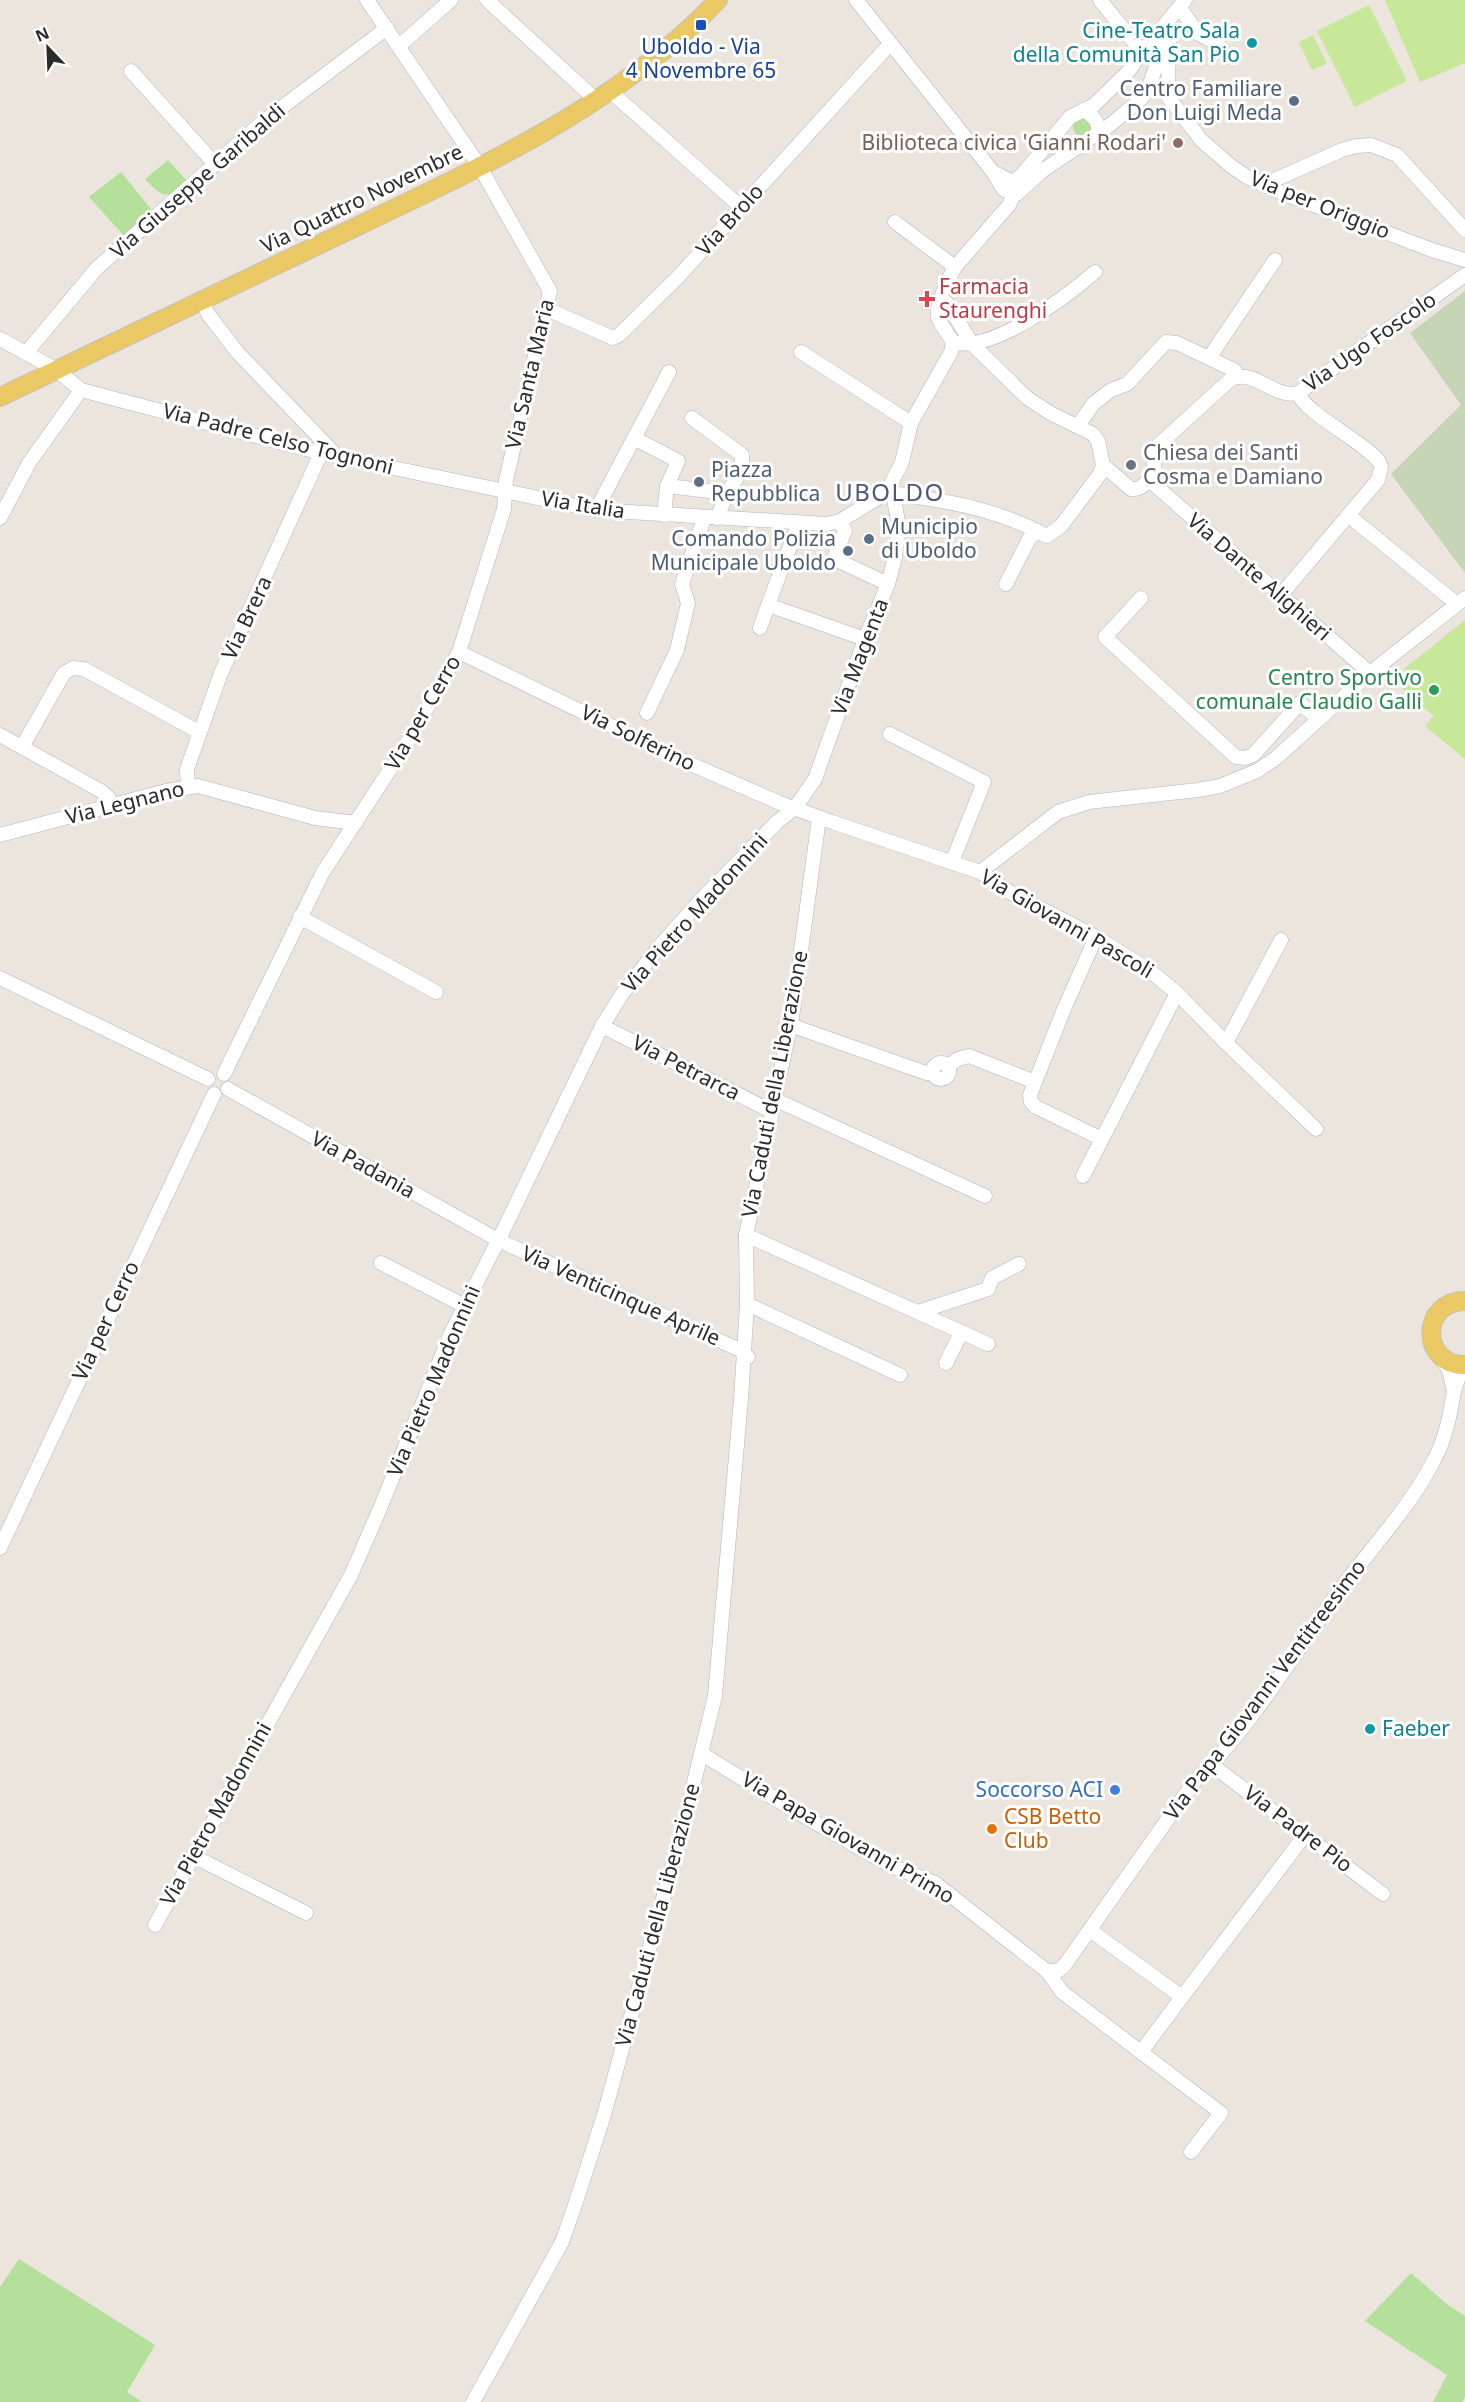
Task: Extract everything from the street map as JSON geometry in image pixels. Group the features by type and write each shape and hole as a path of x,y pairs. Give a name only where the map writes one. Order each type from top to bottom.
{"main road":[{"name":"Via Quattro Novembre","path":"0,397 480,167 541,135 603,95 661,52 718,0"},
{"path":"1465,1301 1448,1304 1439,1311 1432,1322 1431,1341 1441,1357 1454,1364 1465,1365"}],"street":[{"name":"Via Santa Maria","path":"367,0 480,167 550,291 506,480 506,492"},
{"path":"399,46 451,0"},
{"path":"487,0 742,208"},
{"path":"856,0 993,172 1003,189 1015,195"},
{"path":"1100,0 1142,52"},
{"path":"993,172 1012,182 1022,175 1067,121 1076,113 1095,105 1128,72 1180,6"},
{"path":"1015,195 1042,171 1097,134 1141,99 1148,89 1180,6"},
{"path":"1180,6 1199,34 1218,44 1227,57"},
{"name":"Via Giuseppe Garibaldi","path":"26,352 97,268 265,120 387,28"},
{"path":"1141,99 1168,92 1169,35"},
{"name":"Via Brolo","path":"547,309 613,338 619,334 678,278 890,44"},
{"path":"131,70 215,164"},
{"path":"1128,72 1137,70 1153,75"},
{"name":"Via per Origgio","path":"1153,75 1168,92 1202,141 1231,166 1263,185 1354,221 1465,260"},
{"path":"1083,110 1089,113 1096,122 1097,134"},
{"path":"1067,121 1067,131 1070,136 1077,142 1083,143"},
{"path":"1263,185 1342,150 1371,145 1397,155 1465,230"},
{"path":"891,493 902,462 911,423 951,352 953,342 937,316 941,299 955,267 1009,205 1022,175"},
{"path":"895,222 955,267"},
{"path":"1209,358 1275,260"},
{"path":"953,342 972,344 1025,322 1070,294 1095,272"},
{"name":"Via Ugo Foscolo","path":"1078,426 1093,404 1111,390 1127,384 1166,342 1177,343 1209,358 1234,370 1238,376 1247,376 1282,393 1290,395 1298,393 1465,275"},
{"path":"888,584 837,560 835,555 845,531 840,521 891,493 973,507 1012,518 1047,536 1061,526 1100,474 1103,465 1096,438 1026,397 972,344 947,303 941,299"},
{"path":"202,301 208,314 238,352 338,457"},
{"name":"Via Padre Celso Tognoni","path":"0,339 57,370 81,390 321,453 506,492"},
{"path":"801,352 911,423"},
{"path":"596,510 669,372"},
{"path":"1103,465 1131,489 1136,489 1149,480 1156,468 1152,453 1154,449 1225,383 1238,376"},
{"path":"0,518 28,463 81,390"},
{"path":"1280,596 1378,480 1381,467 1379,462 1303,403 1298,393"},
{"path":"647,713 676,650 688,603 682,584 710,518 742,470 742,455 692,418"},
{"path":"634,438 678,461 667,486 664,516"},
{"name":"Via Brera","path":"188,787 187,769 221,673 321,453"},
{"name":"Via Dante Alighieri","path":"1149,480 1370,673"},
{"path":"667,486 727,493"},
{"name":"Via Italia","path":"506,492 596,510 664,516 827,524 840,521"},
{"name":"Via per Cerro","path":"224,1074 323,872 404,748 459,652 504,509 506,492"},
{"name":"Via Magenta","path":"795,808 815,779 865,639 888,584 899,527 891,493"},
{"path":"980,872 1058,812 1089,802 1198,790 1237,780 1257,771 1275,758 1370,673 1461,601 1348,515"},
{"path":"760,628 799,523"},
{"path":"1006,584 1029,539 1037,531"},
{"path":"1141,598 1104,637 1236,757 1245,758 1253,755 1300,703 1318,719"},
{"path":"768,605 865,639"},
{"name":"Via Solferino","path":"459,652 677,758 819,818"},
{"path":"22,747 64,673 79,667 199,732"},
{"path":"890,734 984,782 952,862"},
{"path":"0,735 101,791 108,797 111,805"},
{"name":"Via Legnano","path":"0,835 188,787 211,788 315,818 356,823"},
{"name":"Via Pietro Madonnini","path":"155,1925 351,1575 451,1333 602,1026 622,994 659,947 777,822 795,808"},
{"name":"Via Giovanni Pascoli","path":"819,818 980,872 1011,893 1096,937 1150,971 1177,993 1316,1130"},
{"name":"Via Caduti della Liberazione","path":"473,2402 561,2242 575,2205 604,2115 702,1754 715,1696 741,1400 751,1371 751,1360 743,1352 747,1304 746,1235 790,1025 819,818"},
{"path":"300,917 436,992"},
{"path":"1096,937 1030,1095 1033,1105 1102,1139"},
{"path":"1226,1043 1281,940"},
{"path":"0,978 208,1079"},
{"path":"1083,1176 1177,993"},
{"path":"790,1025 926,1074 933,1072 938,1064 943,1063 948,1066 958,1059 969,1056 1035,1082"},
{"name":"Via Petrarca","path":"602,1026 773,1105 985,1196"},
{"path":"215,1073 224,1074 230,1082 228,1089 223,1093 214,1094 207,1086 208,1079 215,1073"},
{"name":"Via Padania","path":"228,1089 498,1240"},
{"name":"Via per Cerro","path":"0,1548 214,1094"},
{"path":"746,1235 988,1344"},
{"name":"Via Venticinque Aprile","path":"498,1240 743,1352"},
{"path":"381,1263 465,1306"},
{"path":"918,1312 988,1289 992,1278 1019,1264"},
{"path":"747,1304 900,1375"},
{"path":"946,1363 961,1333"},
{"path":"1441,1357 1449,1370 1454,1390"},
{"name":"Via Papa Giovanni Ventitreesimo","path":"1048,1972 1059,1970 1064,1966 1194,1782 1212,1765 1302,1648 1338,1593 1411,1496 1433,1462 1445,1436 1454,1390 1465,1365"},
{"name":"Via Papa Giovanni Primo","path":"702,1754 891,1866 935,1883 1048,1972 1062,1992 1221,2113 1191,2152"},
{"name":"Via Padre Pio","path":"1212,1765 1383,1894"},
{"path":"1141,2052 1305,1835"},
{"path":"193,1856 306,1913"},
{"path":"1090,1930 1182,1997"}],"green space":[{"path":"1385,0 1465,0 1465,63 1420,82"},
{"path":"1369,5 1407,81 1355,107 1317,31"},
{"path":"1313,35 1327,64 1312,70 1299,42"},
{"path":"1078,118 1086,118 1091,123 1089,134 1078,136 1073,131 1073,123"},
{"path":"168,160 187,181 166,195 157,191 145,179"},
{"path":"121,172 151,209 149,215 124,236 89,197"},
{"path":"1465,291 1465,573 1391,474 1461,405 1410,333"},
{"name":"Centro Sportivo comunale Claudio Galli","path":"1465,620 1465,759 1425,726 1434,716 1406,693 1399,683 1404,669"},
{"path":"19,2259 155,2345 127,2392 142,2402 0,2402 0,2287"},
{"path":"1411,2273 1448,2305 1465,2316 1465,2397 1462,2402 1433,2402 1447,2375 1365,2321"}],"place":[{"name":"Uboldo - Via 4 Novembre 65","path":"701,25"},
{"name":"Cine-Teatro Sala della Comunità San Pio","path":"1252,43"},
{"name":"Centro Familiare Don Luigi Meda","path":"1294,101"},
{"name":"Biblioteca civica 'Gianni Rodari'","path":"1178,143"},
{"name":"Farmacia Staurenghi","path":"927,299"},
{"name":"Chiesa dei Santi Cosma e Damiano","path":"1131,465"},
{"name":"Piazza Repubblica","path":"699,482"},
{"name":"Municipio di Uboldo","path":"869,539"},
{"name":"Comando Polizia Municipale Uboldo","path":"848,551"},
{"name":"Centro Sportivo comunale Claudio Galli","path":"1434,690"},
{"name":"Faeber","path":"1370,1729"},
{"name":"Soccorso ACI","path":"1115,1790"},
{"name":"CSB Betto Club","path":"992,1829"}],"district":[{"name":"UBOLDO","path":"890,493"}]}
